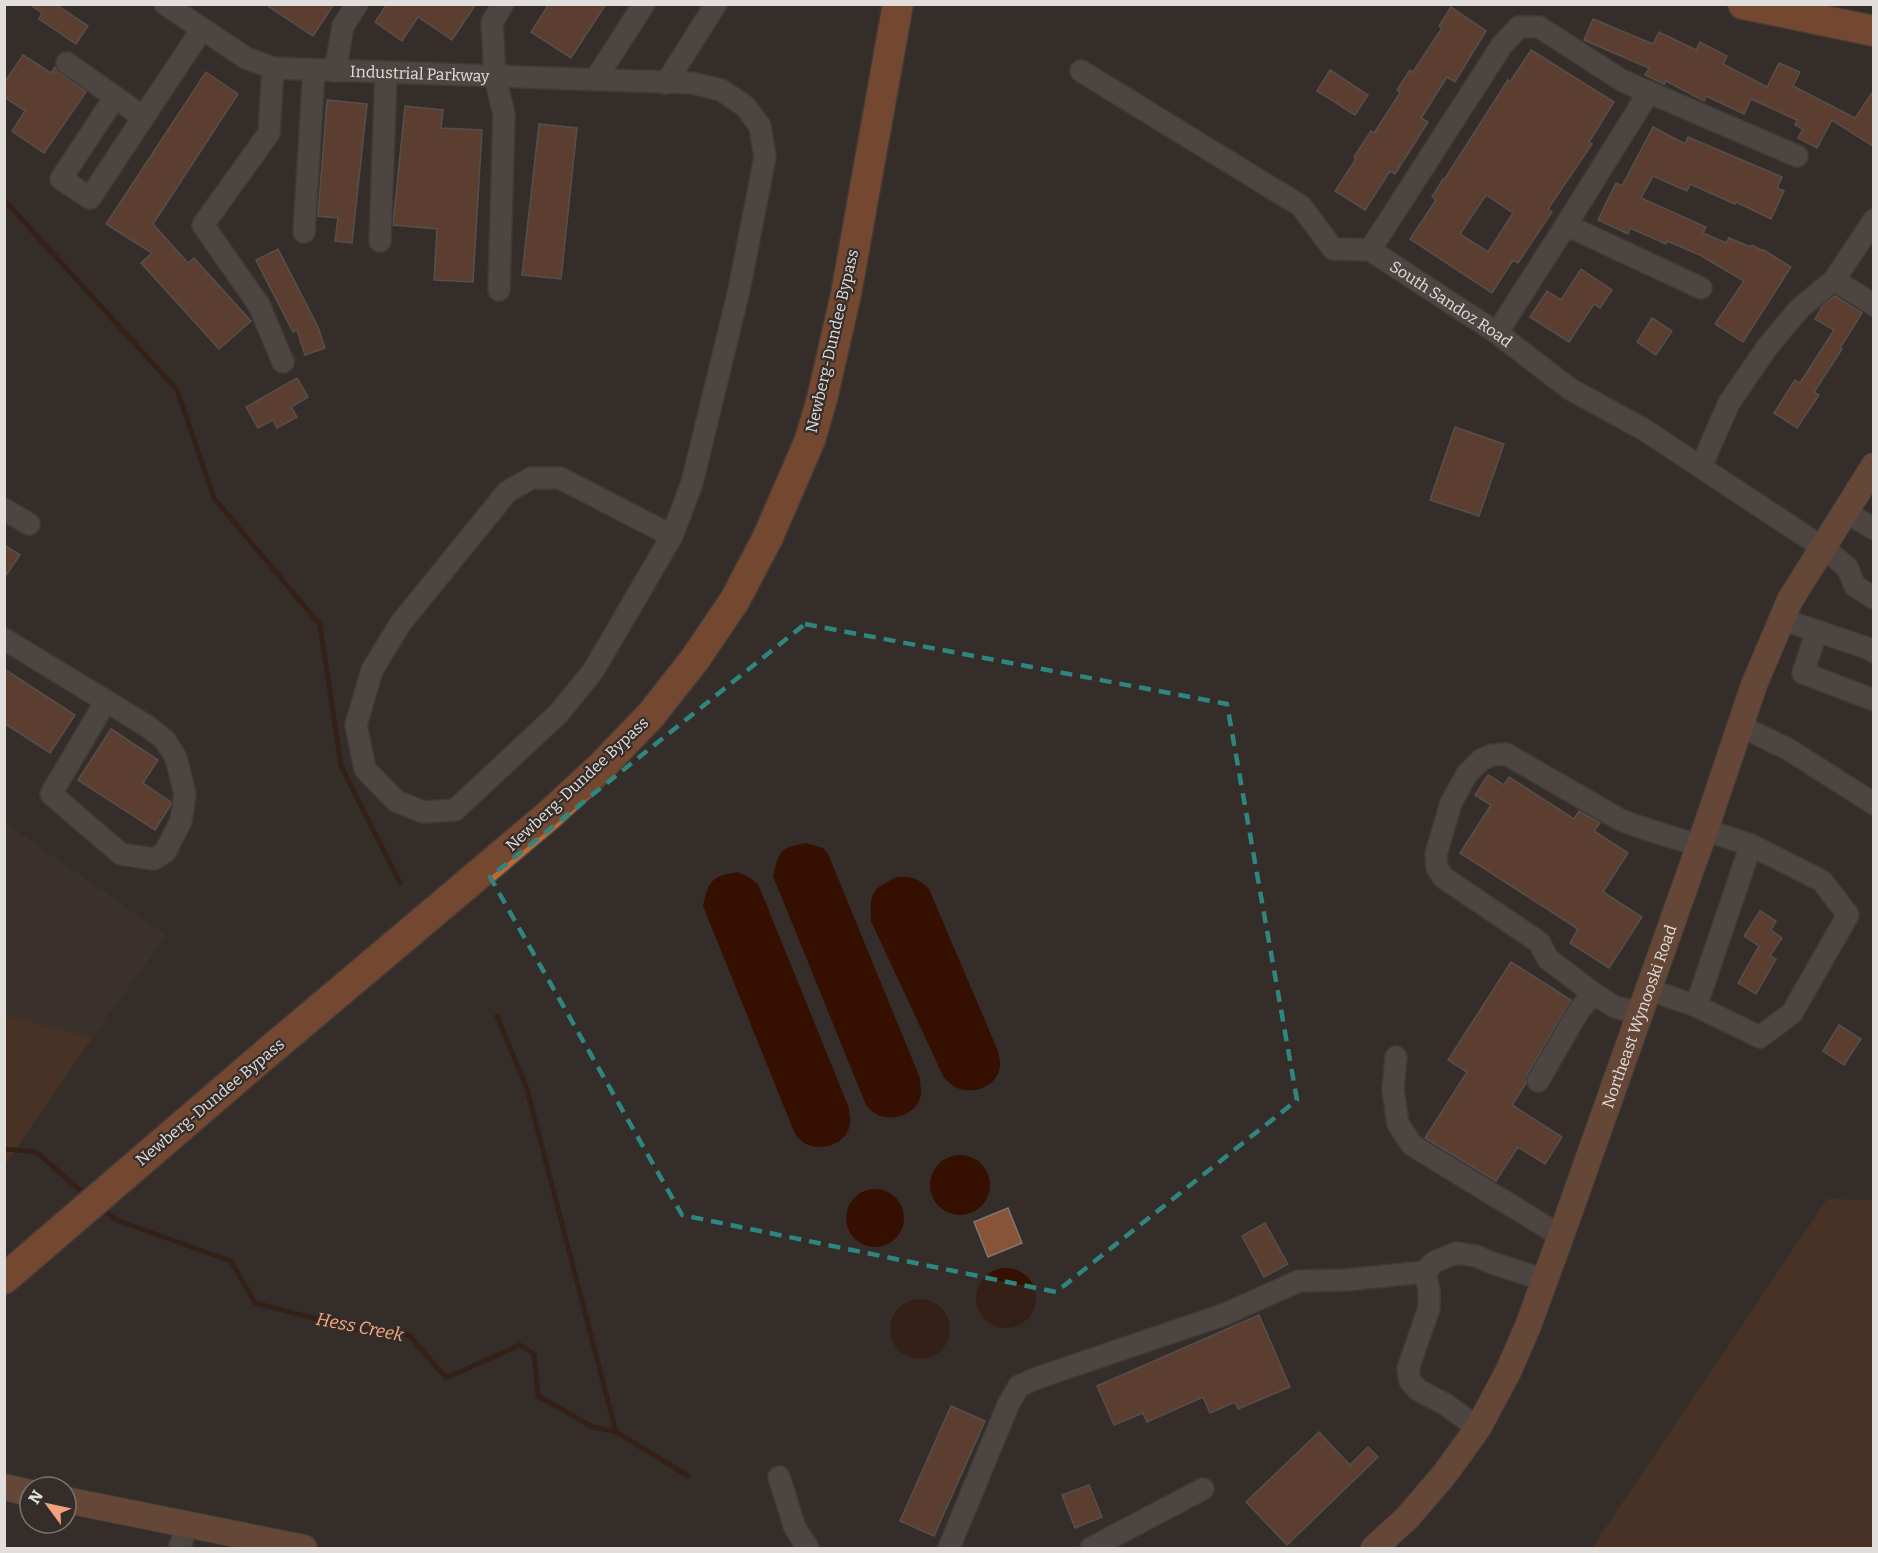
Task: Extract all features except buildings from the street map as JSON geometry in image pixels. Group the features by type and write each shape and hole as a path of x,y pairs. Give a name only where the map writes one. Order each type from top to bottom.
{"highway":[{"name":"Newberg-Dundee Bypass","path":"4,1279 213,1098 550,814 602,766 651,715 695,659 735,600 768,537 810,440 822,399 846,294 898,4"},
{"path":"1743,4 1874,31"}],"main road":[{"name":"Northeast Wynooski Road","path":"1374,1548 1407,1518 1444,1475 1478,1428 1508,1372 1528,1326 1561,1236 1754,685 1790,600 1874,466"},
{"path":"78,1502 304,1548"}],"street":[{"name":"Industrial Parkway","path":"165,4 246,58 273,68 692,83 721,90 745,106 760,126 765,157 740,290 692,483 672,536 592,671 559,713 455,810 423,812 396,801 365,769 356,725 372,670 400,624 507,492 531,478 560,478 672,536"},
{"path":"335,71 343,27 357,4"},
{"path":"499,290 504,114 495,77 492,22 503,4"},
{"path":"595,80 644,4"},
{"path":"666,82 716,4"},
{"path":"1081,71 1300,206 1333,249 1370,250 1502,45 1519,27 1539,27 1623,81 1797,156"},
{"path":"115,97 61,179 90,198 202,29"},
{"path":"67,63 143,117"},
{"path":"273,68 269,133 203,225 258,304 283,362"},
{"path":"304,232 314,70"},
{"path":"380,241 386,73"},
{"path":"1497,333 1649,93"},
{"path":"1701,467 1729,403 1768,346 1799,309 1834,280 1874,220"},
{"path":"1566,225 1701,288"},
{"name":"South Sandoz Road","path":"1370,250 1497,333 1570,389 1643,429 1822,547 1847,567 1855,586 1874,598"},
{"path":"1834,280 1872,299"},
{"path":"4,509 29,524"},
{"path":"1844,511 1874,529"},
{"path":"1781,619 1874,652"},
{"path":"1817,632 1803,673 1874,700"},
{"path":"4,639 106,701 147,726 165,740 176,758 185,794 181,821 165,852 154,859 121,854 51,794 106,701"},
{"path":"1740,726 1788,749 1874,804"},
{"path":"1639,1013 1615,1007 1593,993 1548,959 1539,942 1444,878 1437,868 1436,854 1451,803 1467,774 1481,760 1492,755 1506,754 1636,827 1674,836 1750,845 1822,880 1848,915 1792,1013 1760,1037 1696,1006 1647,989"},
{"path":"1696,1006 1750,845"},
{"path":"1538,1081 1578,1012 1593,993"},
{"path":"1395,1057 1393,1090 1398,1124 1412,1145 1561,1236"},
{"path":"949,1548 1008,1405 1019,1386 1072,1364 1223,1315 1299,1281 1345,1280 1425,1272 1434,1262 1456,1253 1476,1256 1545,1280"},
{"path":"1425,1272 1430,1308 1408,1369 1410,1381 1418,1390 1445,1404 1478,1428"},
{"path":"779,1477 795,1528 808,1548"},
{"path":"1102,1546 1203,1489"},
{"path":"179,1548 188,1525"}],"highlighted area":[{"path":"805,624 1227,704 1297,1100 1056,1292 682,1215 490,877"}],"shaded area":[{"path":"4,822 166,935 92,1038 5,1015"},
{"path":"806,843 823,848 828,854 920,1078 921,1093 916,1106 911,1111 897,1117 883,1117 866,1105 773,876 782,852 790,847"},
{"path":"737,872 758,884 849,1108 849,1129 834,1144 813,1146 803,1142 795,1134 703,906 707,890 716,878"},
{"path":"897,877 915,879 929,889 998,1051 1000,1066 998,1073 995,1079 983,1088 962,1090 944,1078 871,921 871,904 874,893 882,885"},
{"path":"4,1015 92,1038 5,1165"},
{"path":"960,1155 972,1157 985,1168 990,1185 988,1197 977,1210 960,1215 948,1213 935,1202 930,1185 932,1173 943,1160"},
{"path":"869,1189 881,1189 896,1197 904,1212 904,1224 896,1239 881,1247 869,1247 854,1239 846,1224 846,1212 854,1197"},
{"path":"1827,1199 1873,1200 1873,1548 1592,1548"},
{"path":"1006,1268 1023,1273 1031,1281 1036,1298 1031,1315 1023,1323 1006,1328 989,1323 981,1315 976,1298 981,1281 989,1273"},
{"path":"920,1299 937,1304 945,1312 950,1329 945,1346 937,1354 920,1359 903,1354 895,1346 890,1329 895,1312 903,1304"}],"waterway":[{"path":"6,202 177,390 214,498 320,625 341,766 400,883"},
{"path":"497,1016 527,1089 616,1432"},
{"name":"Hess Creek","path":"4,1149 36,1152 86,1195"},
{"name":"Hess Creek","path":"102,1208 116,1220 231,1261 255,1303 364,1331 409,1335 446,1378 520,1345 534,1354 538,1396 593,1427 616,1432 688,1476"}]}
